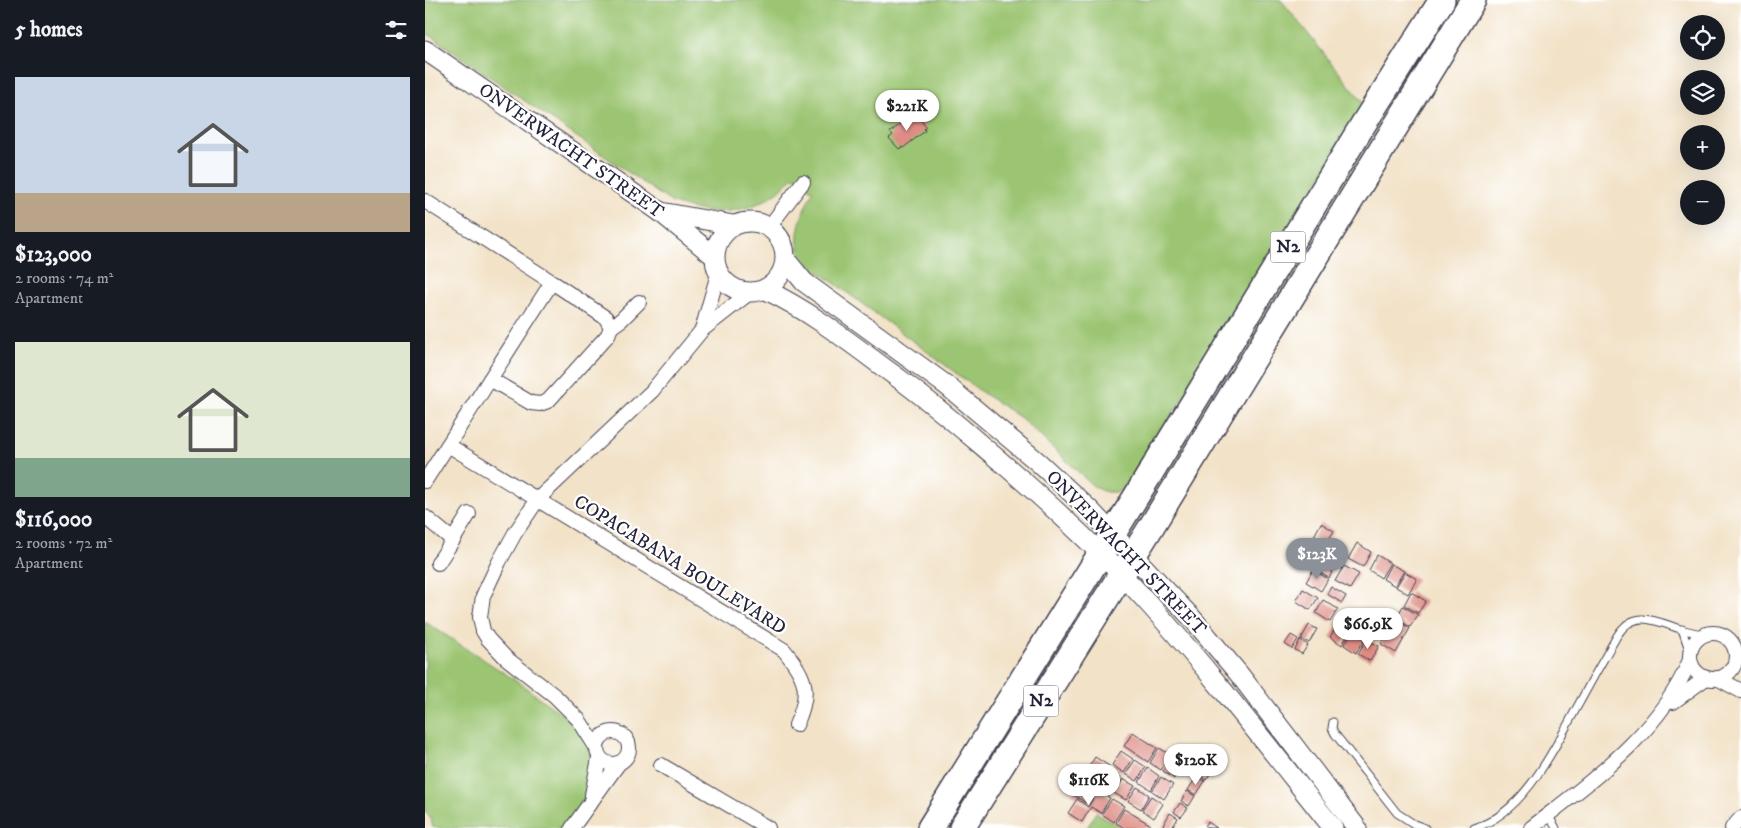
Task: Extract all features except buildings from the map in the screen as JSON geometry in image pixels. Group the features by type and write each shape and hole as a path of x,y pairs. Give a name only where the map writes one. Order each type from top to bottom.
{"highway":[{"name":"N2","path":"930,828 1442,0"},
{"name":"N2","path":"962,828 1473,0"}],"street":[{"name":"ONVERWACHT STREET","path":"425,50 659,212 716,265"},
{"path":"769,227 803,182"},
{"path":"425,202 606,318 611,327"},
{"path":"619,763 612,765 605,763 579,720 555,696 506,658 488,639 483,631 481,617 483,596 499,562 515,533 538,499 652,390 702,330 780,277 786,260 782,241 769,227 751,221 733,225 659,212"},
{"path":"702,330 716,265 719,238 733,225"},
{"name":"ONVERWACHT STREET","path":"786,260 804,282 946,385 1064,486 1107,544 1126,565 1192,618 1239,674 1357,828"},
{"path":"716,265 730,288 757,292"},
{"path":"425,481 552,282"},
{"name":"ONVERWACHT STREET","path":"757,292 789,300 839,334 930,401 1051,504 1107,544"},
{"path":"490,379 531,402 541,404 547,401 608,335 611,327 639,302"},
{"name":"COPACABANA BOULEVARD","path":"448,445 784,650 802,676 805,691 804,707 796,725"},
{"path":"438,563 469,514"},
{"path":"425,518 453,540"},
{"name":"ONVERWACHT STREET","path":"1126,565 1154,610 1209,673 1333,828"},
{"path":"1531,828 1610,763 1664,708 1683,680 1692,645 1703,634 1711,632 1725,635 1734,646 1738,666 1728,673 1711,678 1664,708"},
{"path":"1690,657 1693,668 1699,674 1741,691"},
{"path":"579,720 608,733"},
{"path":"572,828 629,751 628,743 623,736 616,732 608,733 600,738 591,801"},
{"path":"661,765 758,826"},
{"path":"1732,828 1741,818"}],"lane":[{"path":"1474,828 1497,817 1530,784 1554,749 1621,630 1632,621 1644,618 1703,634"},
{"path":"1682,629 1690,657"},
{"path":"1333,722 1332,728 1335,734 1397,813 1414,824 1425,828"},
{"path":"1548,815 1556,828"}],"green space":[{"path":"425,0 1281,0 1365,105 1128,486 1119,491 1106,492 1092,485 1021,418 983,393 811,266 799,249 798,235 804,211 813,191 794,177 779,191 764,201 738,210 698,210 671,202 425,32"},
{"path":"425,622 531,691 576,727 589,750 592,760 592,771 589,787 574,815 564,828 433,828 431,819 425,812"},
{"path":"1096,812 1121,828 1087,828"}]}
